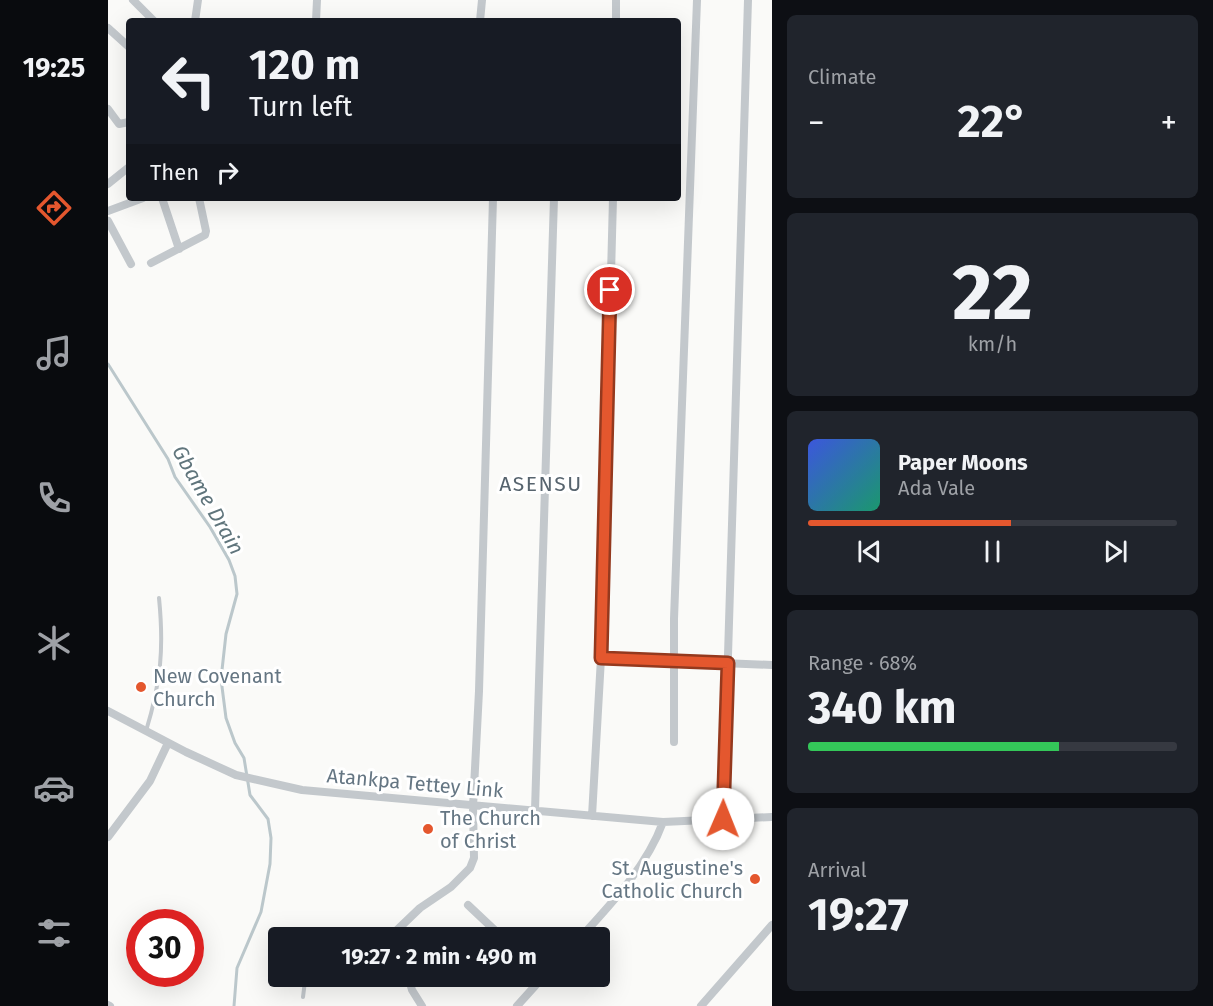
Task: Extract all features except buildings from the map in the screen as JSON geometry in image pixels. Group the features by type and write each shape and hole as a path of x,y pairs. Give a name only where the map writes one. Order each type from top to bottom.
{"street":[{"path":"133,0 151,18"},
{"path":"195,18 198,0"},
{"path":"316,18 317,0"},
{"path":"480,18 482,0"},
{"path":"616,0 616,18"},
{"path":"674,742 674,661 697,0"},
{"path":"723,819 748,0"},
{"path":"108,28 126,44"},
{"path":"108,109 119,124 126,123"},
{"path":"108,184 126,169"},
{"path":"108,211 135,201"},
{"path":"163,201 179,249"},
{"path":"151,263 179,249 206,231 200,201"},
{"path":"403,927 420,908 451,887 470,868 474,858 472,807 479,691 493,201"},
{"path":"535,810 554,201"},
{"path":"592,816 601,658 613,201"},
{"path":"108,221 131,264"},
{"path":"601,658 772,665"},
{"name":"Atankpa Tettey Link","path":"108,711 236,775 271,785 472,807 535,810 663,822 772,817"},
{"path":"108,837 150,781 168,743"},
{"path":"589,927 644,861 656,842 663,822"},
{"path":"468,905 491,927"},
{"path":"701,1006 772,925"},
{"path":"411,987 422,1006"},
{"path":"517,1006 534,987"}],"lane":[{"path":"146,732 158,694 162,665 159,598"},
{"path":"303,997 304,987"}],"waterway":[{"name":"Gbame Drain","path":"108,364 168,459 175,477 210,527 229,560 235,576 237,594 226,634 221,679 226,718 235,743 244,758 250,795 268,819 271,838 270,864 261,912 237,968 234,1006"}],"place":[{"name":"New Covenant Church","path":"141,687"},
{"name":"The Church of Christ","path":"428,829"},
{"name":"St. Augustine's Catholic Church","path":"755,879"}],"district":[{"name":"ASENSU","path":"541,484"}],"route":[{"path":"610,290 601,658 728,663 723,819"}]}
